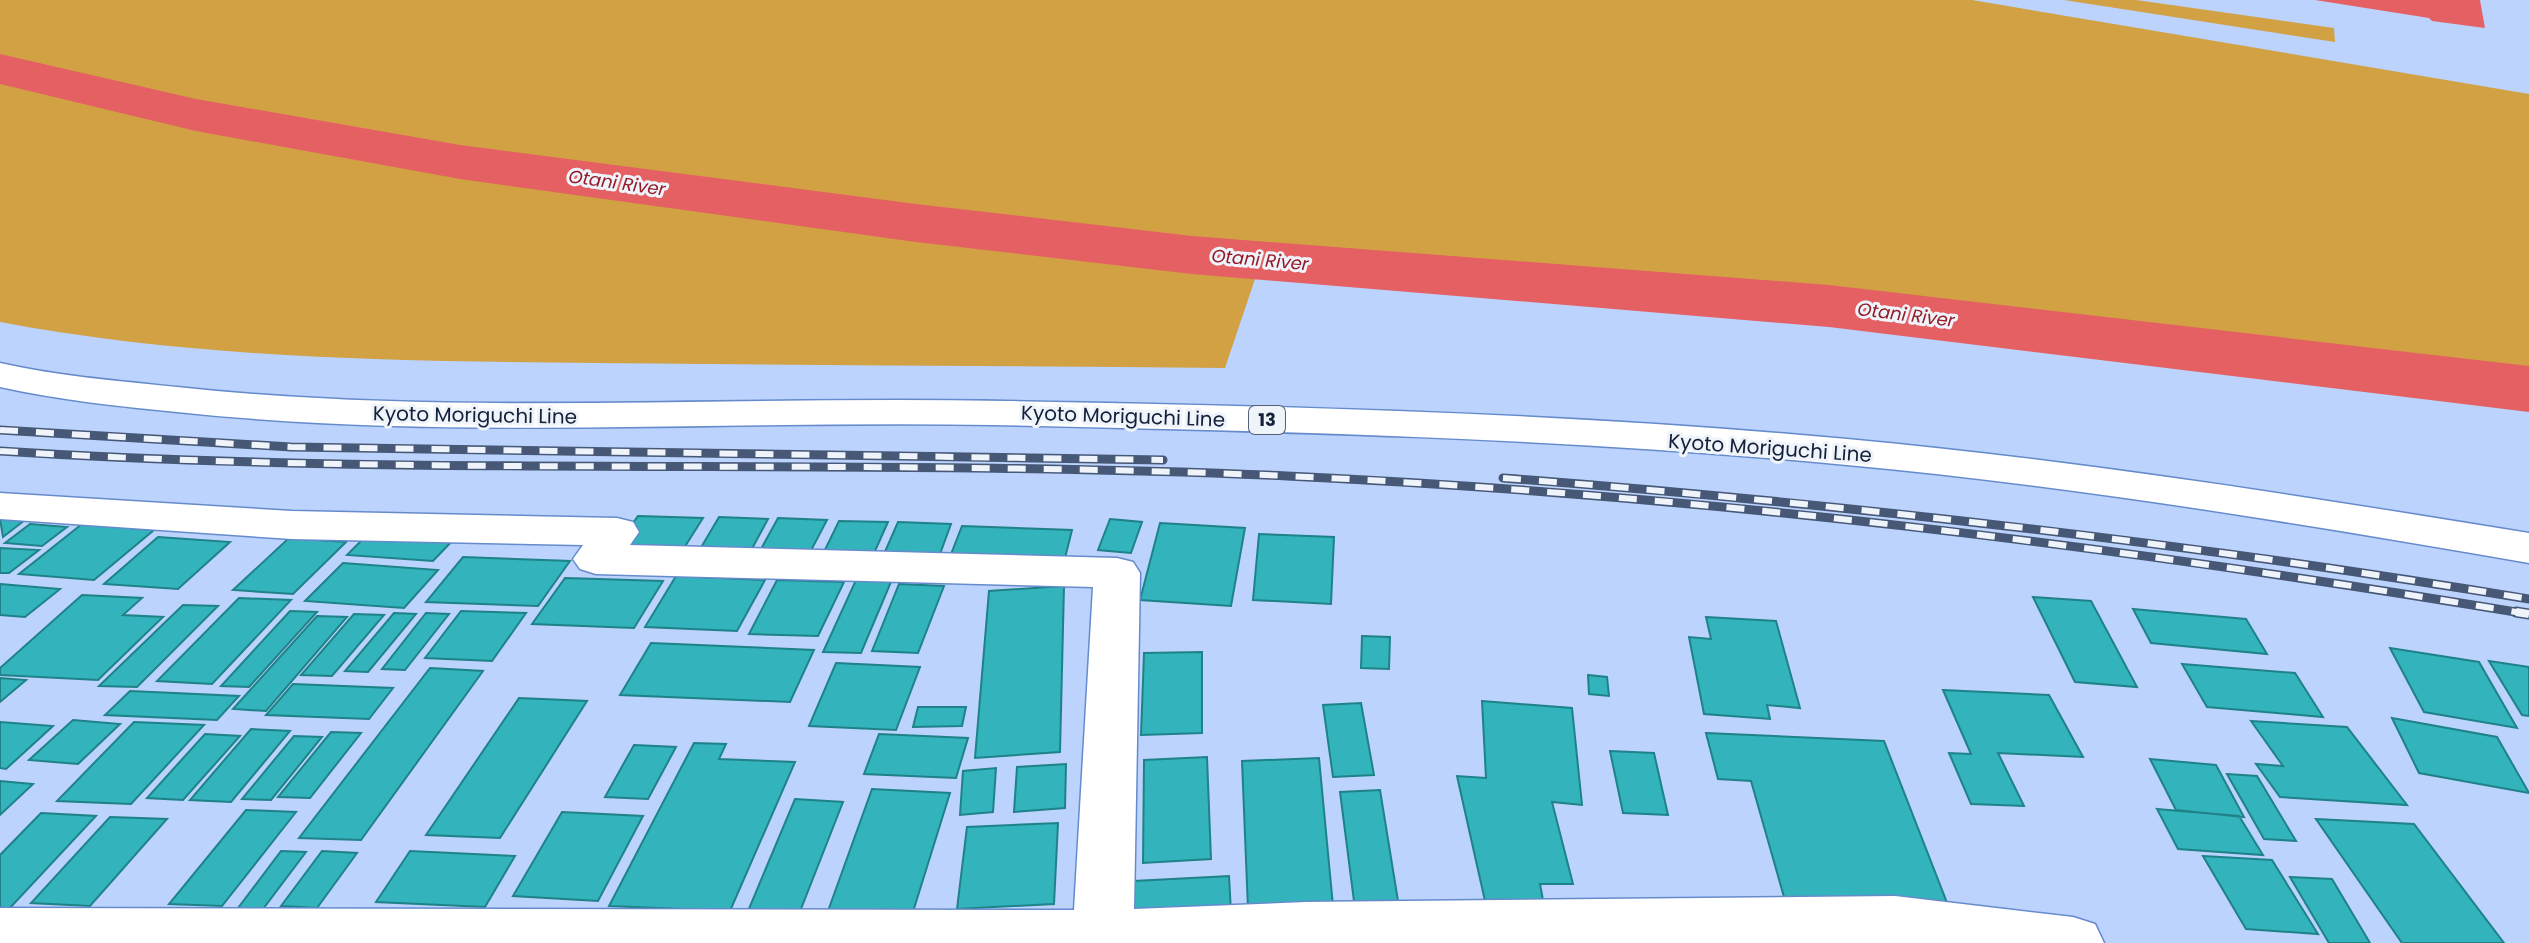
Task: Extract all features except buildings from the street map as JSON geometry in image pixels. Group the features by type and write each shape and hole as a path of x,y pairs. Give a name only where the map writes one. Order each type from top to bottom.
{"main road":[{"name":"Kyoto Moriguchi Line","path":"0,375 234,409 460,416 918,411 1180,417 1511,430 1846,452 2211,495 2529,548"}],"street":[{"path":"0,506 292,525 617,532 596,559 1117,573 1103,936"},
{"path":"0,934 1308,936 1895,922 2073,943"}],"shaded area":[{"path":"0,0 1972,0 2529,94 2529,372 2117,324 1438,258 1255,279 1225,368 372,359 222,351 73,334 0,322"},
{"path":"2064,0 2136,0 2334,28 2335,42"},
{"path":"2315,0 2480,0 2485,28 2432,21 2429,18"}],"waterway":[{"name":"Otani River","path":"0,69 196,115 460,162 916,223 1192,255 1829,306 2529,389"}],"railway":[{"path":"0,430 291,447 1163,460"},
{"path":"0,451 322,464 1126,471 1443,485 1755,510 2065,545 2528,614"},
{"path":"1503,478 1761,500 2018,527 2274,560 2529,599"},
{"path":"2516,612 2529,614"}]}
